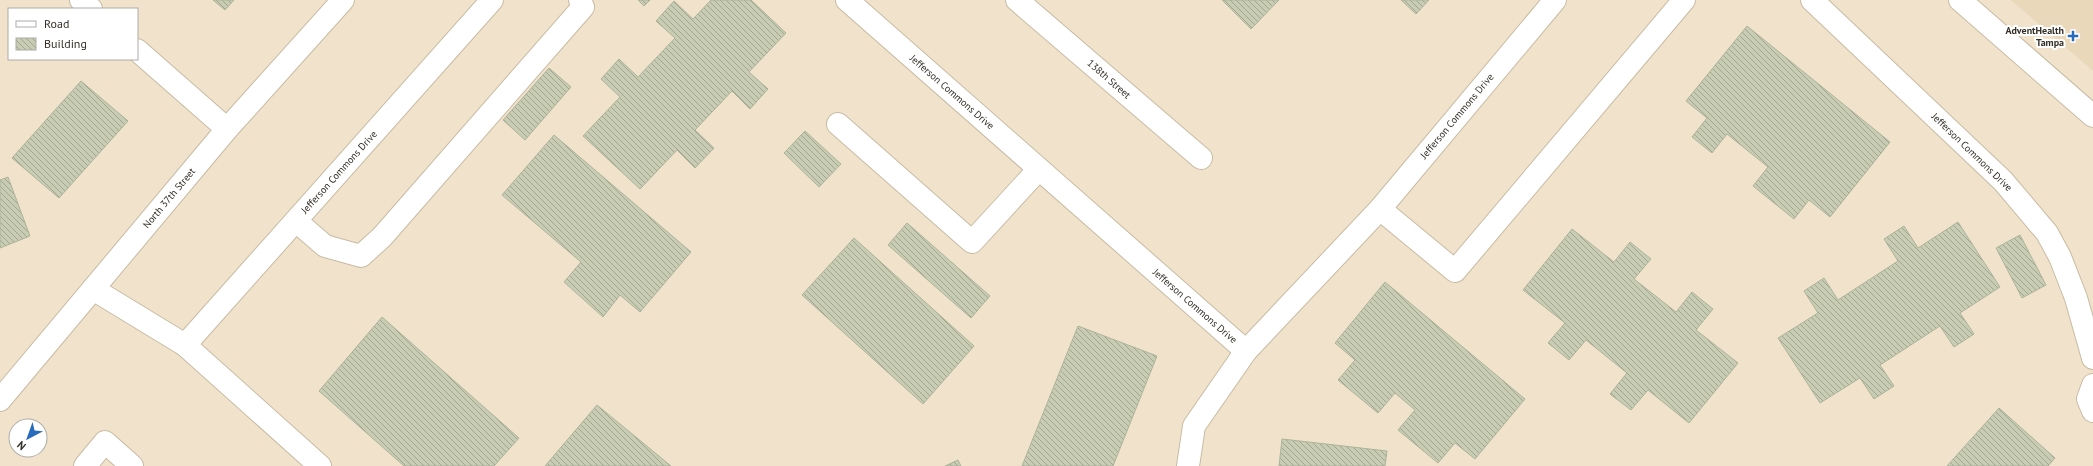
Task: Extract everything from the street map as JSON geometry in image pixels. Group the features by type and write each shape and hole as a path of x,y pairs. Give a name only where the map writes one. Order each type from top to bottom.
{"street":[{"path":"81,0 90,8"},
{"name":"North 37th Street","path":"0,400 227,130 343,0"},
{"name":"Jefferson Commons Drive","path":"185,345 492,0"},
{"path":"296,221 325,246 361,256 382,237 583,7 580,0"},
{"name":"Jefferson Commons Drive","path":"847,0 1246,351 1380,209 1555,0"},
{"name":"138th Street","path":"1017,0 1201,158"},
{"path":"1380,209 1455,271 1684,0"},
{"name":"Jefferson Commons Drive","path":"1812,0 2004,181 2047,233 2060,257 2076,298 2093,358"},
{"path":"1960,0 2093,116"},
{"path":"138,51 227,130"},
{"path":"838,124 972,242 1039,169"},
{"path":"93,289 185,345 320,466"},
{"path":"1188,466 1194,426 1246,351"},
{"path":"2093,385 2088,399 2093,411"},
{"path":"85,466 105,442 132,466"}],"shaded area":[{"name":"AdventHealth Tampa","path":"2011,0 2093,0 2093,71"}],"building":[{"path":"213,0 234,0 225,10"},
{"path":"638,0 650,0 644,6"},
{"path":"711,0 751,0 786,33 749,72 768,89 750,109 732,91 695,130 714,148 695,168 677,150 640,189 583,136 620,97 601,79 619,59 638,77 675,38 656,21 674,1 693,19"},
{"path":"1222,0 1279,0 1251,29"},
{"path":"1401,0 1429,0 1416,14"},
{"path":"1747,26 1890,142 1830,217 1809,200 1794,219 1753,186 1768,167 1727,134 1712,153 1692,137 1707,118 1686,101"},
{"path":"549,68 571,87 525,140 503,120"},
{"path":"81,81 128,121 59,198 12,158"},
{"path":"805,131 841,164 819,187 784,153"},
{"path":"554,135 691,252 640,312 620,295 603,317 564,282 581,262 502,195"},
{"path":"8,177 30,236 0,248 0,180"},
{"path":"1958,222 2000,287 1960,313 1974,334 1954,347 1940,326 1880,365 1894,386 1874,399 1860,378 1820,403 1778,338 1818,313 1804,291 1824,278 1838,300 1898,261 1884,239 1904,226 1918,248"},
{"path":"907,223 990,296 971,318 888,245"},
{"path":"1572,229 1614,262 1630,242 1651,259 1634,279 1676,312 1692,292 1713,309 1696,330 1738,363 1689,423 1648,390 1631,410 1610,394 1627,373 1586,340 1569,360 1548,343 1565,323 1523,290"},
{"path":"2020,235 2046,285 2022,298 1996,248"},
{"path":"854,238 974,346 923,404 802,295"},
{"path":"1385,282 1525,399 1475,459 1455,443 1438,463 1398,430 1415,410 1395,393 1378,413 1338,380 1355,360 1335,343"},
{"path":"382,317 519,438 494,466 404,466 319,391"},
{"path":"1078,326 1157,356 1113,466 1022,466"},
{"path":"597,405 671,466 545,466"},
{"path":"1999,408 2055,458 2048,466 1947,466"},
{"path":"1282,439 1387,451 1385,466 1279,466"},
{"path":"958,460 961,466 945,466"}],"place":[{"name":"AdventHealth Tampa","path":"2073,36"}]}
